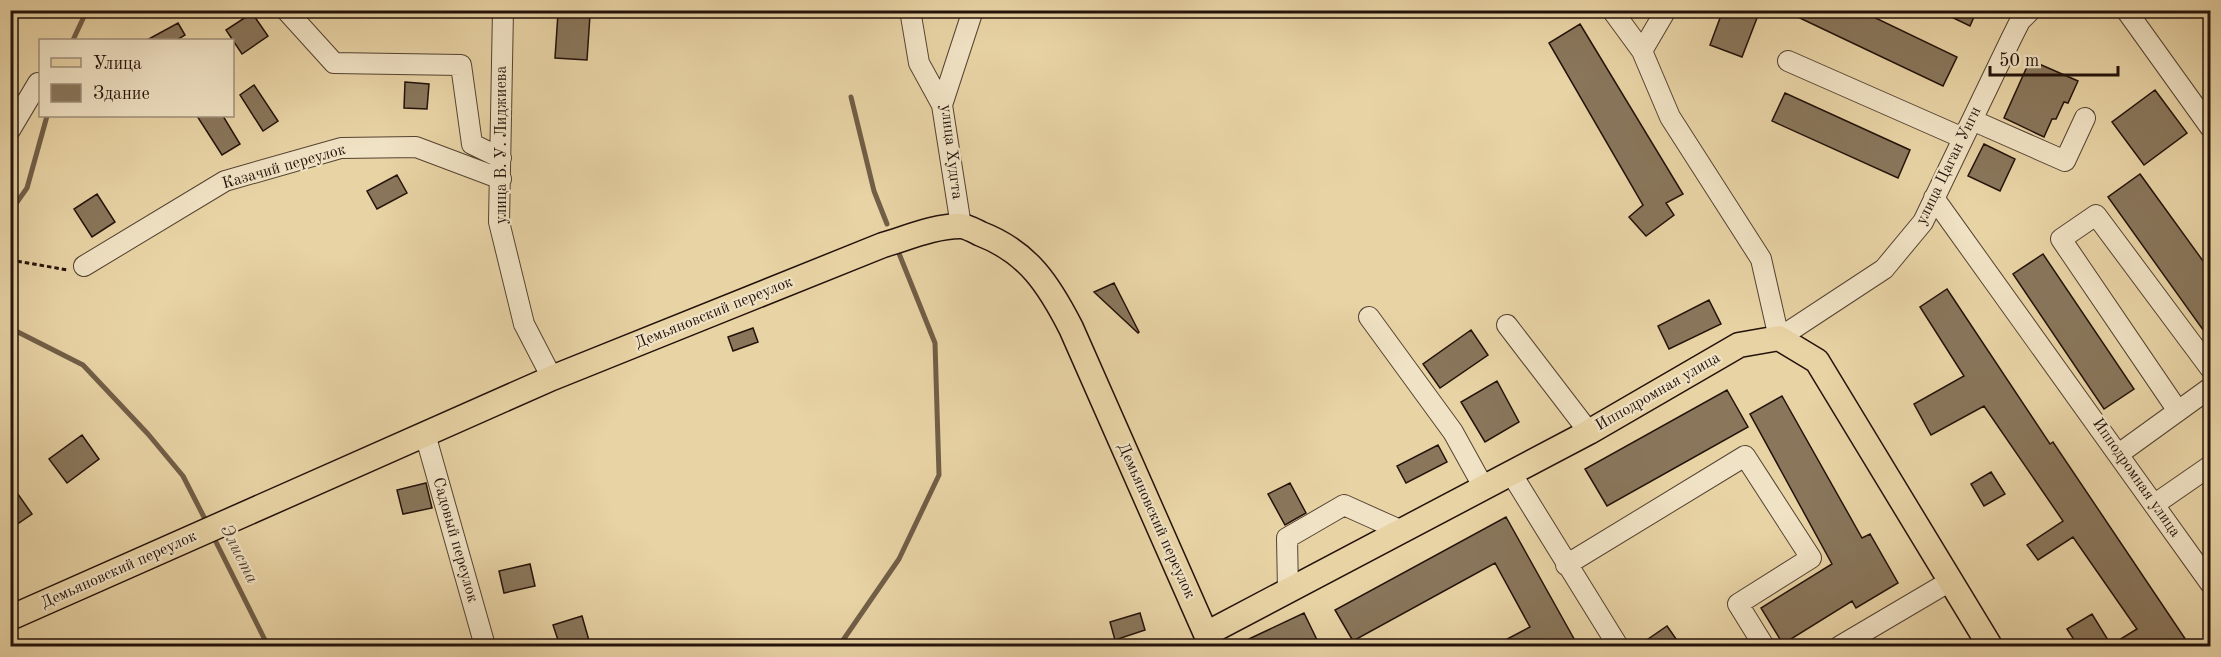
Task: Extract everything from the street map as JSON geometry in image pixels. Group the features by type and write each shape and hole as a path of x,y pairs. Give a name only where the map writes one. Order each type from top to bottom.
{"main road":[{"name":"Демьяновский переулок","path":"10,618 552,378 883,245 922,233 961,226 1005,243 1029,263 1052,292 1071,328 1208,640"},
{"name":"Ипподромная улица","path":"1208,640 1288,591 1589,432 1739,345 1779,338"},
{"path":"1779,338 1817,361 1990,646"}],"street":[{"path":"286,10 334,63 461,65 472,144 501,158"},
{"name":"улица В. У. Лиджиева","path":"503,10 499,222 524,324 552,378"},
{"path":"910,10 919,63 942,105"},
{"name":"улица Худгта","path":"961,226 942,105 973,10"},
{"path":"1612,10 1642,51 1670,117 1761,259 1779,338"},
{"path":"1642,51 1666,10"},
{"name":"улица Цаган Унгн","path":"1779,338 1884,269 1923,222 2016,30 2031,10"},
{"path":"2126,10 2211,127"},
{"path":"1788,61 1963,138"},
{"path":"10,130 38,82"},
{"path":"1972,120 2065,161 2085,118"},
{"name":"Казачий переулок","path":"84,266 225,181 341,148 417,147 501,178"},
{"name":"Ипподромная улица","path":"1934,198 2120,453 2211,584"},
{"path":"2178,411 2061,239 2096,215 2211,368"},
{"path":"1369,317 1453,432 1484,488"},
{"path":"1507,325 1589,432"},
{"path":"2120,453 2211,388"},
{"name":"Садовый переулок","path":"424,434 485,646"},
{"path":"1566,565 1745,456 1811,558 1738,604 1764,646"},
{"path":"2155,504 2211,466"},
{"path":"1511,473 1618,646"},
{"path":"1288,591 1287,538 1344,505 1402,531"},
{"path":"1840,646 1952,580"}],"path":[{"path":"10,260 65,270 84,266"}],"building":[{"path":"1723,10 1737,10 1757,18 1742,57 1710,45"},
{"path":"1783,10 1859,10 1957,57 1943,86"},
{"path":"1937,10 1977,10 1970,26"},
{"path":"252,13 268,36 242,54 226,30"},
{"path":"558,13 590,15 587,60 555,58"},
{"path":"178,23 185,35 179,39 149,39"},
{"path":"1580,24 1683,194 1666,203 1674,215 1646,236 1629,217 1643,205 1549,43"},
{"path":"2030,60 2078,81 2068,103 2064,102 2056,119 2052,119 2044,137 2004,118"},
{"path":"405,82 429,84 427,109 404,108"},
{"path":"254,85 278,121 263,131 240,95"},
{"path":"2155,90 2187,133 2144,165 2112,122"},
{"path":"1785,93 1910,150 1898,178 1772,121"},
{"path":"198,117 224,117 240,144 222,155"},
{"path":"1984,144 2015,159 2000,191 1968,176"},
{"path":"2140,174 2211,272 2211,341 2108,197"},
{"path":"397,175 407,193 377,209 367,191"},
{"path":"97,194 115,222 92,237 74,209"},
{"path":"2043,254 2134,389 2104,409 2013,274"},
{"path":"1114,283 1139,332 1138,333 1094,292"},
{"path":"1947,289 2050,444 2053,442 2190,646 2078,646 2067,629 2092,614 2111,645 2137,629 2073,537 2038,560 2027,545 2063,521 1984,406 1931,435 1914,404 1964,376 1920,307"},
{"path":"1709,300 1721,324 1669,349 1658,326"},
{"path":"753,328 758,342 733,351 728,337"},
{"path":"1471,330 1488,355 1440,388 1423,364"},
{"path":"1497,381 1519,422 1485,442 1461,402"},
{"path":"1727,390 1748,427 1607,506 1585,469"},
{"path":"1782,396 1862,538 1870,534 1898,583 1856,608 1852,601 1783,644 1761,608 1832,564 1750,414"},
{"path":"82,435 99,459 67,483 49,459"},
{"path":"1438,445 1447,462 1406,483 1397,466"},
{"path":"1991,472 2005,494 1984,506 1971,484"},
{"path":"10,483 32,514 10,529"},
{"path":"426,483 432,508 403,514 397,490"},
{"path":"1290,483 1306,513 1285,525 1268,494"},
{"path":"1506,517 1578,646 1494,646 1530,627 1495,563 1353,641 1335,610"},
{"path":"530,564 535,586 504,593 499,571"},
{"path":"1140,613 1145,630 1115,640 1110,622"},
{"path":"1304,613 1320,646 1234,646"},
{"path":"582,616 590,644 560,646 553,625"},
{"path":"1667,626 1681,646 1638,646"}],"waterway":[{"path":"73,39 87,10"},
{"path":"851,97 874,191 887,224"},
{"path":"10,212 27,188 47,117"},
{"path":"839,646 899,559 939,475 935,343 898,251"},
{"path":"10,328 83,365 148,434 183,476 207,523"},
{"name":"Элиста","path":"212,534 268,646"}]}
